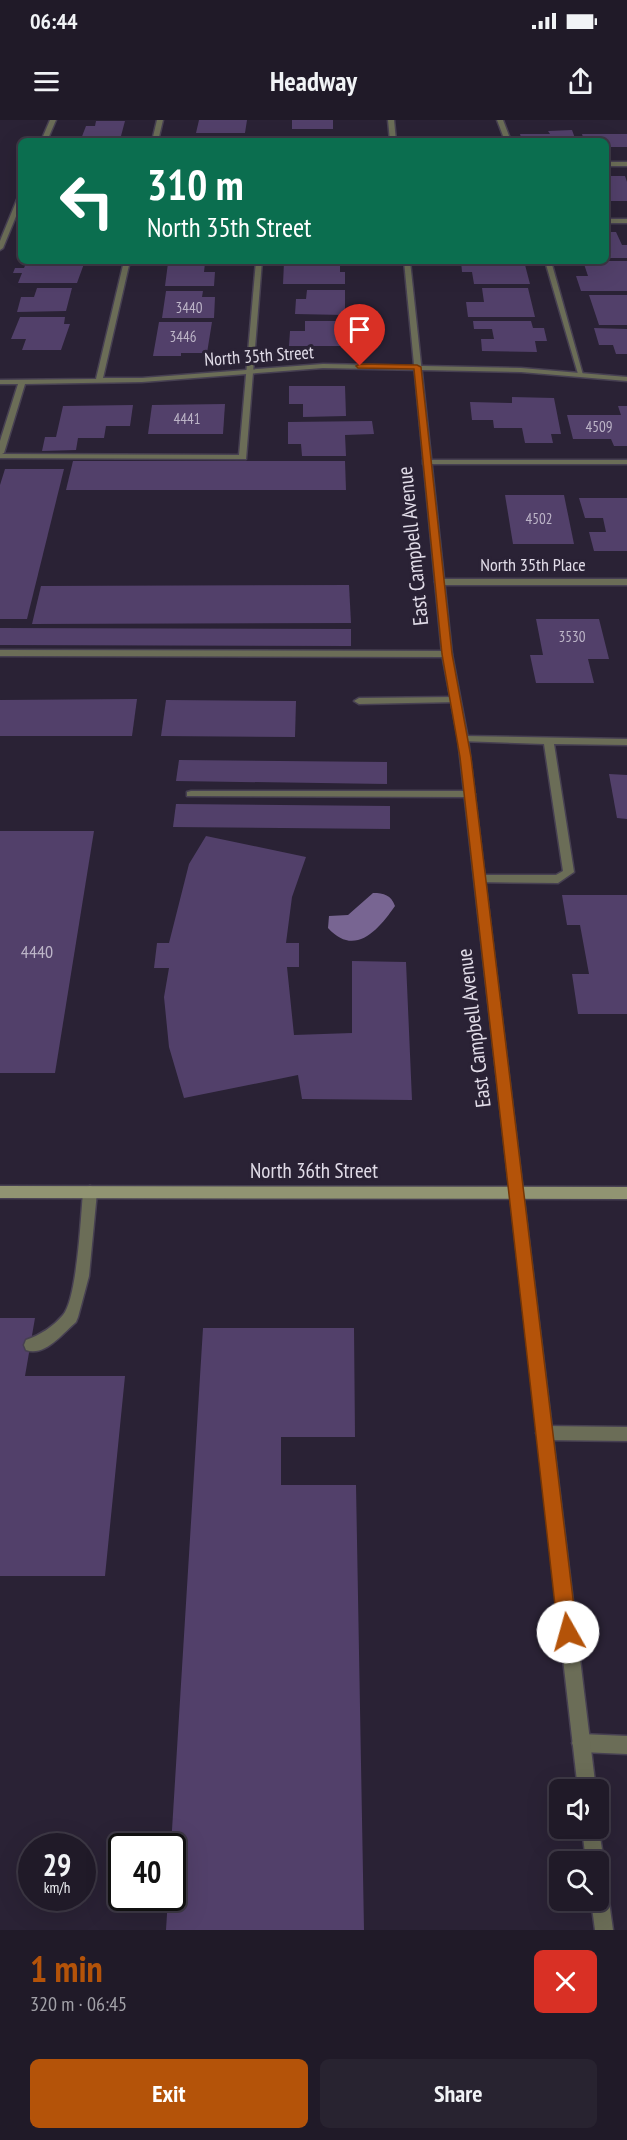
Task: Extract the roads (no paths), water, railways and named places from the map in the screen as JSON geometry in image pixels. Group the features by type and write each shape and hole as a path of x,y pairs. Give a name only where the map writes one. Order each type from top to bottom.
{"main road":[{"name":"North 36th Street","path":"0,1192 627,1192"}],"street":[{"path":"45,138 53,120"},
{"path":"156,138 160,120"},
{"path":"391,120 393,138"},
{"path":"500,120 507,138"},
{"path":"609,164 627,164"},
{"path":"0,248 18,204"},
{"path":"609,221 627,220"},
{"path":"99,382 126,264"},
{"path":"22,382 0,455 243,457 259,264"},
{"name":"East Campbell Avenue","path":"407,264 447,654 463,739 470,794 586,1779"},
{"path":"549,264 581,374"},
{"name":"North 35th Street","path":"0,382 99,382 323,366 417,367 581,374 627,379"},
{"path":"426,462 627,462"},
{"name":"North 35th Place","path":"439,582 627,582"},
{"path":"0,653 447,654"},
{"path":"359,701 455,700"},
{"path":"463,739 627,742"},
{"path":"480,879 558,879 569,872 548,740"},
{"path":"191,794 470,794"},
{"path":"31,1345 40,1344 71,1317 82,1276 90,1192"},
{"path":"544,1433 627,1434"},
{"path":"581,1743 627,1745"},
{"path":"601,1911 604,1930"}]}
